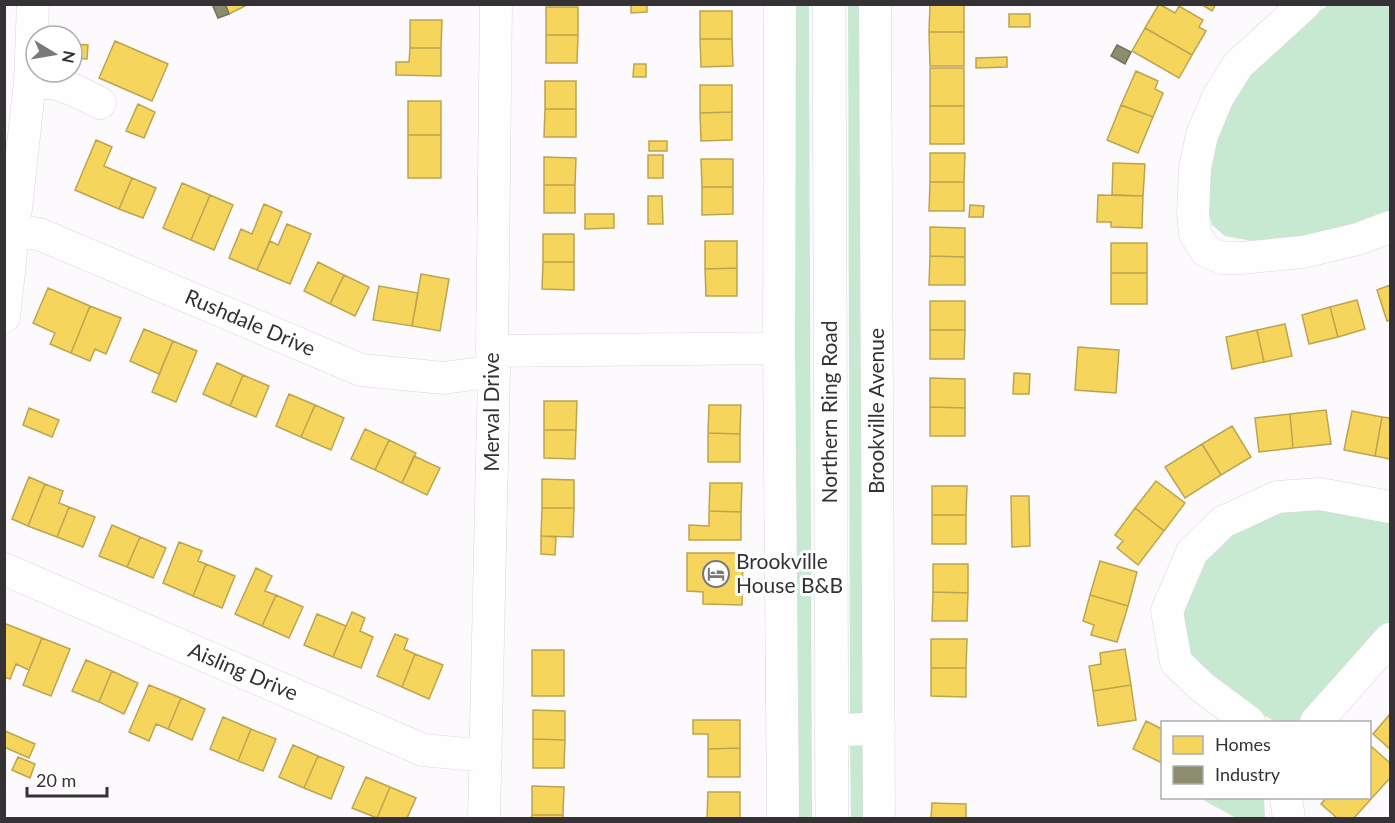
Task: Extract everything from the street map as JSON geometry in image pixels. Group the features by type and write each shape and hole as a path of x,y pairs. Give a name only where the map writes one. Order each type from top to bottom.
{"main road":[{"name":"Northern Ring Road","path":"829,4 832,819"}],"street":[{"path":"32,24 33,4"},
{"name":"Merval Drive","path":"484,819 493,361 496,4"},
{"path":"780,4 779,348 783,819"},
{"name":"Brookville Avenue","path":"875,4 879,819"},
{"path":"1305,4 1238,65 1218,97 1202,135 1195,168 1193,214 1195,234 1206,251 1222,258 1241,258 1303,252 1358,239 1390,227"},
{"path":"4,317 30,84"},
{"path":"58,84 76,90 100,103"},
{"name":"Rushdale Drive","path":"14,231 39,234 361,370 444,378 493,361 779,348"},
{"path":"1246,721 1202,687 1176,662 1167,611 1192,552 1224,522 1277,497 1320,494 1390,507"},
{"name":"Aisling Drive","path":"4,569 423,750 486,756"},
{"path":"1318,721 1390,639"},
{"path":"831,731 879,728"},
{"path":"1286,799 1289,819"}],"green space":[{"path":"793,5 809,5 812,818 794,818"},
{"path":"848,5 875,5 868,714 850,717"},
{"path":"1328,5 1390,5 1390,215 1322,236 1257,242 1225,236 1212,225 1208,209 1213,143 1239,87 1281,40"},
{"path":"1344,506 1390,523 1390,623 1302,721 1274,721 1209,686 1185,659 1182,601 1205,550 1239,526 1284,508"},
{"path":"850,746 869,746 869,818 851,818"},
{"path":"1264,799 1265,818 1236,818 1203,800"}],"building: Homes":[{"path":"225,4 249,4 229,14"},
{"path":"631,4 647,4 647,12 631,13"},
{"path":"930,4 964,4 964,32 929,32"},
{"path":"1159,4 1175,13 1179,6 1203,20 1199,27 1206,31 1192,55 1145,28"},
{"path":"1201,4 1216,4 1212,11"},
{"path":"546,7 578,7 578,35 546,35"},
{"path":"700,11 732,11 732,39 700,39"},
{"path":"1009,14 1030,14 1030,27 1009,27"},
{"path":"410,20 442,20 441,48 410,48"},
{"path":"1145,28 1192,55 1179,78 1132,51"},
{"path":"929,32 964,32 964,66 930,66"},
{"path":"546,35 578,35 577,63 546,63"},
{"path":"700,39 732,39 733,66 701,67"},
{"path":"115,41 168,64 152,101 99,78"},
{"path":"84,45 88,45 87,59 84,59"},
{"path":"410,48 441,48 441,76 396,75 396,62 409,62"},
{"path":"1007,57 1007,67 976,68 976,58"},
{"path":"634,64 646,64 646,77 633,77"},
{"path":"930,68 964,68 964,106 930,106"},
{"path":"1136,71 1158,81 1155,89 1163,93 1153,117 1121,105"},
{"path":"545,81 576,81 576,109 545,109"},
{"path":"700,85 732,85 732,112 700,113"},
{"path":"408,101 441,101 441,135 408,135"},
{"path":"138,104 155,112 144,138 126,131"},
{"path":"1121,105 1153,117 1138,153 1107,140"},
{"path":"930,106 964,106 964,144 930,144"},
{"path":"545,109 576,109 576,137 544,137"},
{"path":"732,112 732,140 701,141 700,113"},
{"path":"408,135 441,135 441,178 408,178"},
{"path":"96,140 112,147 104,166 132,178 119,209 75,190"},
{"path":"649,141 667,141 667,151 649,151"},
{"path":"930,153 965,153 964,182 930,182"},
{"path":"648,155 663,155 663,178 648,178"},
{"path":"544,157 576,158 575,185 544,185"},
{"path":"701,159 733,159 733,187 702,187"},
{"path":"1113,163 1145,164 1143,196 1112,195"},
{"path":"132,178 156,188 143,218 119,209"},
{"path":"930,182 964,182 964,211 929,211"},
{"path":"182,183 210,195 191,240 163,228"},
{"path":"544,185 575,185 575,213 544,213"},
{"path":"702,187 733,187 733,214 702,215"},
{"path":"210,195 233,205 214,250 191,240"},
{"path":"1098,195 1143,196 1142,228 1111,227 1111,222 1097,222"},
{"path":"648,196 662,196 663,224 648,224"},
{"path":"264,204 282,212 257,270 229,258 241,229 252,234"},
{"path":"970,205 984,206 983,217 969,217"},
{"path":"585,214 614,214 614,228 585,229"},
{"path":"287,224 311,234 290,284 257,270 270,241 278,245"},
{"path":"930,227 965,228 965,257 930,256"},
{"path":"543,234 574,234 574,262 543,262"},
{"path":"705,241 737,241 737,268 705,269"},
{"path":"1111,243 1147,243 1147,273 1111,273"},
{"path":"930,256 965,257 965,285 929,285"},
{"path":"318,262 344,275 330,304 304,291"},
{"path":"543,262 574,262 574,290 542,289"},
{"path":"737,268 737,296 706,296 705,269"},
{"path":"1111,273 1147,273 1147,304 1111,304"},
{"path":"421,274 449,279 440,331 412,326"},
{"path":"344,275 369,287 355,316 330,304"},
{"path":"1390,285 1390,320 1387,321 1377,290"},
{"path":"379,286 418,293 412,326 373,320"},
{"path":"48,288 90,306 71,353 50,344 55,333 33,323"},
{"path":"1357,300 1365,329 1338,337 1330,307"},
{"path":"930,301 965,301 965,330 930,330"},
{"path":"90,306 121,318 106,354 95,349 90,361 71,353"},
{"path":"1330,307 1338,337 1309,344 1302,315"},
{"path":"1285,324 1292,356 1264,362 1257,330"},
{"path":"144,329 173,341 159,374 130,361"},
{"path":"930,330 965,330 964,359 930,359"},
{"path":"1257,330 1264,362 1232,369 1226,337"},
{"path":"173,341 197,351 176,402 152,392"},
{"path":"1078,347 1119,350 1116,393 1075,390"},
{"path":"217,363 243,375 230,406 203,394"},
{"path":"1014,373 1030,374 1029,394 1013,394"},
{"path":"243,375 269,386 256,417 230,406"},
{"path":"930,378 965,379 965,408 930,407"},
{"path":"289,394 315,405 301,437 276,426"},
{"path":"544,401 577,401 576,430 544,430"},
{"path":"315,405 344,418 331,450 301,437"},
{"path":"709,405 741,405 740,434 708,433"},
{"path":"930,407 965,408 965,436 930,436"},
{"path":"29,408 59,420 52,437 23,425"},
{"path":"1326,410 1331,444 1293,448 1290,414"},
{"path":"1352,411 1382,417 1375,456 1344,450"},
{"path":"1290,414 1293,448 1259,452 1255,418"},
{"path":"1382,417 1390,418 1390,459 1375,456"},
{"path":"1232,426 1251,457 1221,475 1202,444"},
{"path":"365,429 389,440 375,470 351,459"},
{"path":"544,430 576,430 575,459 544,458"},
{"path":"708,433 740,434 740,462 708,462"},
{"path":"389,440 416,453 402,483 375,470"},
{"path":"1202,444 1221,475 1185,498 1165,467"},
{"path":"414,456 440,468 427,495 402,483"},
{"path":"29,477 45,484 28,526 12,519"},
{"path":"542,479 574,480 574,508 542,508"},
{"path":"1156,481 1185,503 1164,531 1135,508"},
{"path":"710,483 742,483 741,512 709,511"},
{"path":"45,484 63,491 59,503 69,507 57,537 28,526"},
{"path":"932,486 967,486 966,515 932,515"},
{"path":"1011,496 1029,496 1030,546 1012,547"},
{"path":"69,507 95,517 83,547 57,537"},
{"path":"542,508 574,508 573,537 541,536"},
{"path":"1135,508 1164,531 1138,565 1117,548 1123,541 1115,535"},
{"path":"709,511 741,512 741,540 689,540 689,525 709,526"},
{"path":"932,515 966,515 966,544 932,544"},
{"path":"112,525 140,537 127,567 99,556"},
{"path":"541,536 556,537 555,555 541,554"},
{"path":"140,537 166,548 153,578 127,567"},
{"path":"179,542 202,551 198,561 206,564 193,596 163,583"},
{"name":"Brookville House B&B","path":"687,553 743,553 742,605 703,604 703,592 687,591"},
{"path":"1100,561 1137,572 1128,606 1090,595"},
{"path":"206,564 235,576 222,608 193,596"},
{"path":"933,564 968,564 968,593 933,592"},
{"path":"256,568 272,576 265,591 276,595 262,626 235,614"},
{"path":"933,592 968,593 967,621 932,621"},
{"path":"276,595 303,607 289,638 262,626"},
{"path":"1090,595 1128,606 1117,642 1091,635 1094,625 1083,621"},
{"path":"352,612 365,618 360,631 373,637 361,668 333,657"},
{"path":"317,614 346,626 333,657 304,645"},
{"path":"6,624 42,638 29,670 16,664 10,679 4,677 4,628"},
{"path":"395,634 408,639 404,649 415,654 402,687 377,676"},
{"path":"42,638 70,649 51,696 23,685"},
{"path":"931,639 967,639 966,668 931,668"},
{"path":"1125,649 1131,685 1093,691 1089,666 1101,664 1100,653"},
{"path":"532,650 564,650 564,696 532,696"},
{"path":"415,654 443,665 429,699 402,687"},
{"path":"86,660 112,671 99,702 72,691"},
{"path":"931,668 966,668 966,697 931,696"},
{"path":"112,671 138,683 124,714 99,702"},
{"path":"149,685 181,698 168,729 156,724 149,741 129,732"},
{"path":"1131,685 1136,720 1098,726 1093,691"},
{"path":"181,698 205,709 192,740 168,729"},
{"path":"533,710 565,711 565,740 533,739"},
{"path":"1390,714 1390,749 1373,734"},
{"path":"223,717 251,729 238,761 210,749"},
{"path":"693,720 740,720 740,748 708,749 708,734 693,734"},
{"path":"1146,721 1161,728 1161,763 1133,749"},
{"path":"251,729 276,739 263,771 238,761"},
{"path":"5,731 35,744 29,758 4,747"},
{"path":"533,739 565,740 564,768 533,768"},
{"path":"293,745 318,756 304,788 279,777"},
{"path":"1372,747 1390,763 1390,778 1371,799"},
{"path":"740,748 740,777 708,777 708,749"},
{"path":"318,756 344,767 331,799 304,788"},
{"path":"18,757 35,764 30,778 12,770"},
{"path":"366,777 390,787 377,818 352,808"},
{"path":"532,786 564,787 563,815 532,815"},
{"path":"390,787 416,798 407,818 377,818"},
{"path":"708,792 740,792 740,818 707,818"},
{"path":"1325,799 1371,799 1354,818 1337,818 1321,804"},
{"path":"932,803 966,804 966,818 931,818"},
{"path":"532,815 563,815 563,818 531,818"}],"building: Industry":[{"path":"212,4 225,4 229,14 218,18"},
{"path":"1117,45 1131,52 1125,64 1111,56"}],"place":[{"name":"Brookville House B&B","path":"716,574"}]}
